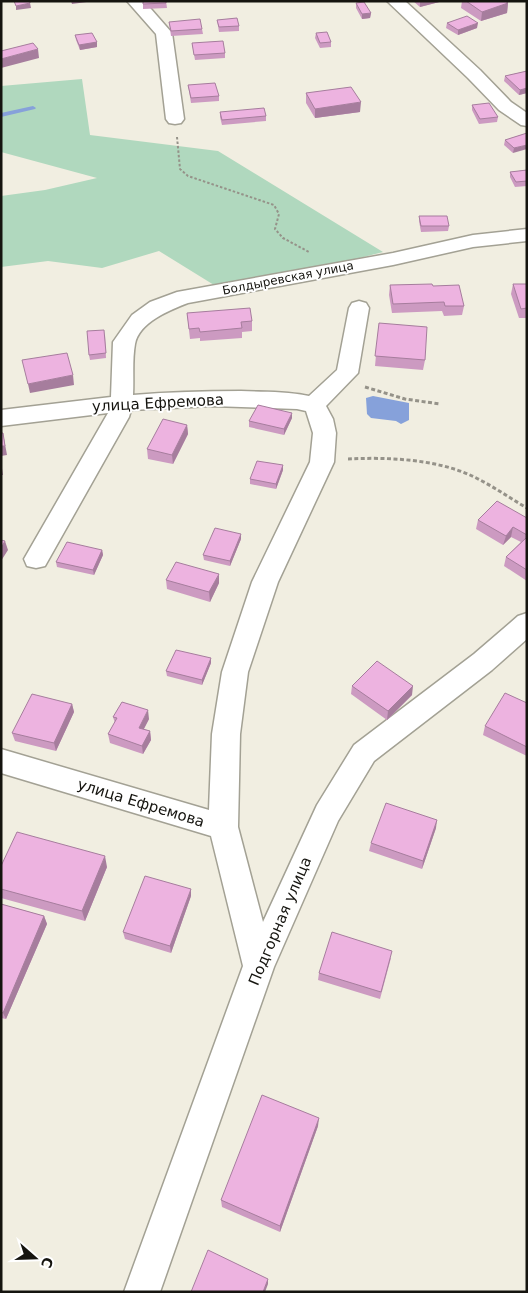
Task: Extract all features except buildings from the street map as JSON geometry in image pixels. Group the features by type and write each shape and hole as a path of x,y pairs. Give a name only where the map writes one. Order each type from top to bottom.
{"street":[{"path":"135,1 164,33 175,119"},
{"path":"396,1 474,74 505,106 527,120"},
{"name":"Болдыревская улица","path":"122,402 124,342 139,320 157,306 184,297 328,271 473,241 527,235"},
{"path":"259,966 223,827 226,734 235,672 265,582 322,462 326,441 323,418 314,406 347,373 359,308"},
{"name":"улица Ефремова","path":"1,418 122,402 220,398 301,401 314,406"},
{"path":"36,559 118,417 122,402"},
{"name":"Подгорная улица","path":"142,1292 259,966 326,814 364,753 483,662 527,623"},
{"name":"улица Ефремова","path":"1,761 223,827"}],"path":[{"path":"175,119 180,169 188,176 274,205 279,214 275,229 283,238 325,262 328,271"},
{"path":"341,379 405,399 440,404"},
{"path":"322,462 362,457 417,462 463,472 527,508"}],"green space":[{"path":"82,79 90,135 218,151 383,252 301,273 214,285 159,251 102,268 48,261 1,267 1,196 45,190 97,178 1,152 1,86"}],"water":[{"path":"373,396 409,403 409,420 401,424 396,421 371,418 367,414 366,398"}],"waterway":[{"path":"1,115 33,108"}]}
